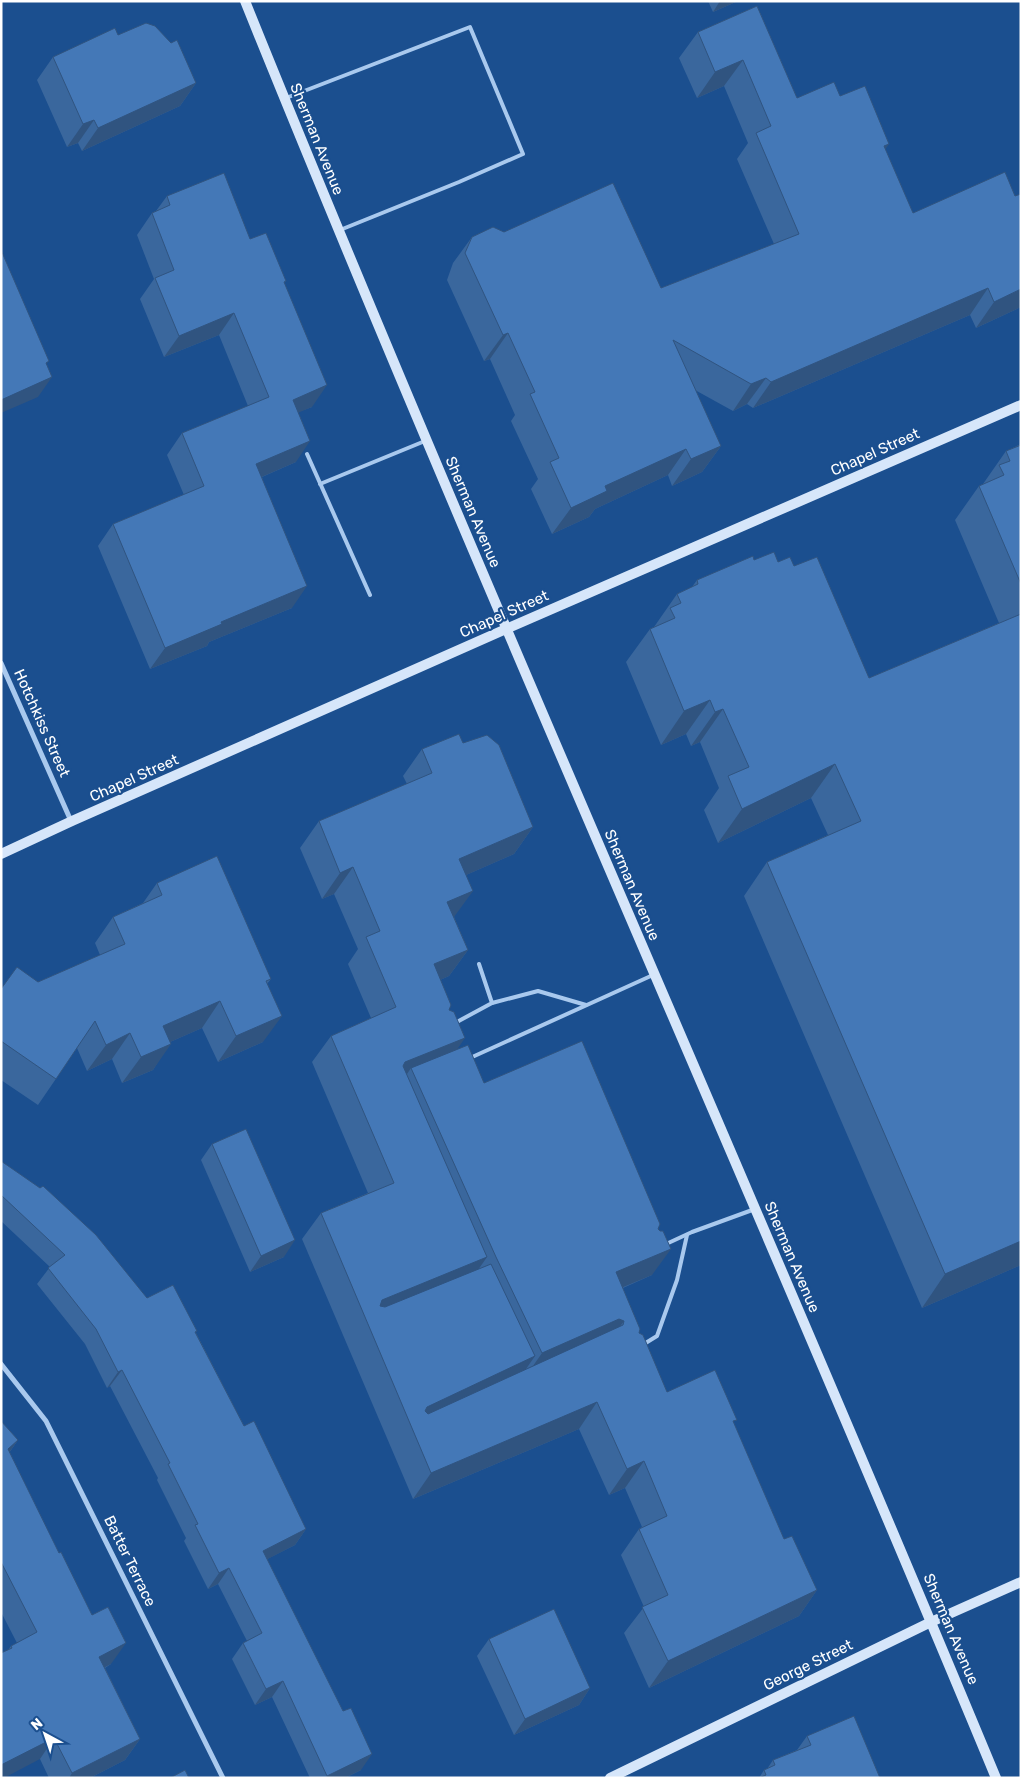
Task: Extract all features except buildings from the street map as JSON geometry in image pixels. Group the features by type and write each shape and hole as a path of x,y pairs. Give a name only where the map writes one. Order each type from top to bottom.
{"main road":[{"name":"Sherman Avenue","path":"245,1 338,230 506,629 755,1209 996,1778"},
{"name":"Chapel Street","path":"1,854 506,629 1021,405"},
{"name":"George Street","path":"610,1778 931,1622 1021,1582"}],"street":[{"name":"Hotchkiss Street","path":"1,663 72,821"},
{"name":"Batter Terrace","path":"1,1364 46,1421 223,1778"}],"lane":[{"path":"284,99 470,27 523,154 414,201 338,230"},
{"path":"320,484 427,440"},
{"path":"307,454 370,595"},
{"path":"479,964 492,1003"},
{"path":"466,1060 654,974"},
{"path":"451,1026 492,1003 538,991 586,1005"},
{"path":"661,1246 755,1209"},
{"path":"637,1349 657,1336 677,1280 687,1235"}]}
